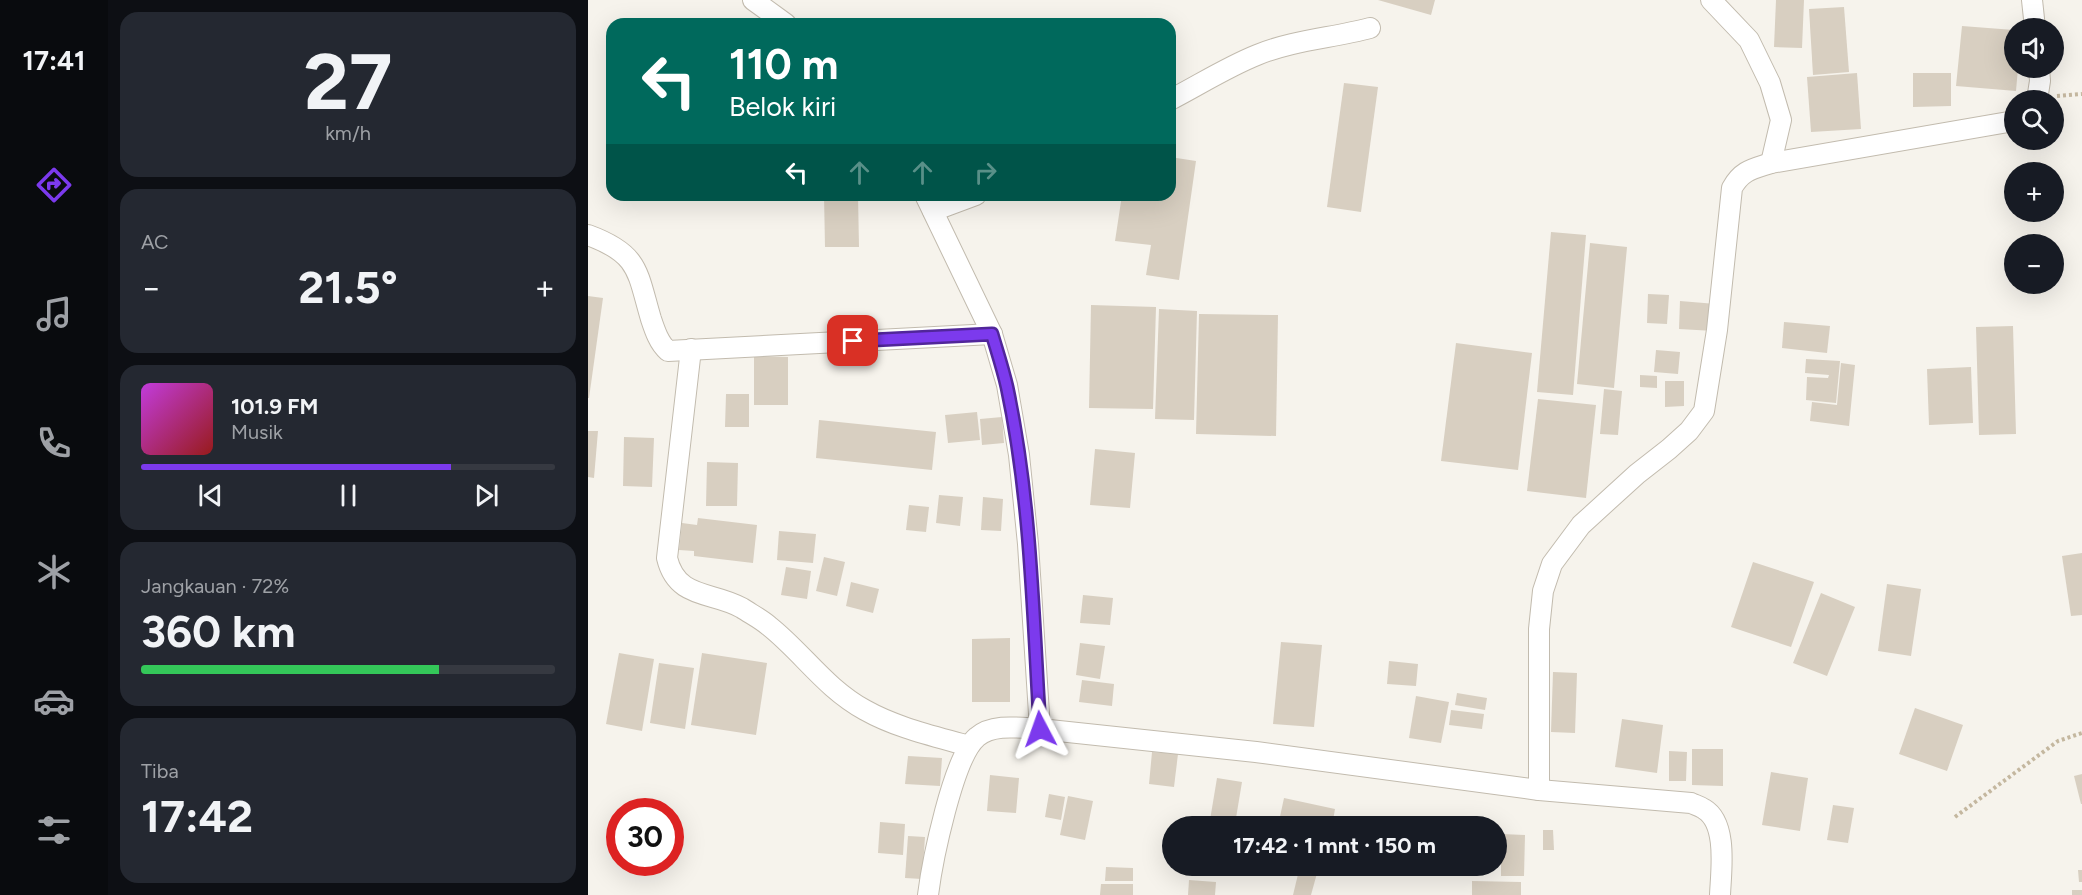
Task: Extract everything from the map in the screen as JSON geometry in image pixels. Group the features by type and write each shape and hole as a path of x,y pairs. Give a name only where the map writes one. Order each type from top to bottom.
{"street":[{"path":"753,0 778,18"},
{"path":"1711,0 1749,40 1770,83 1781,120 1771,163"},
{"path":"2032,0 2034,18"},
{"path":"1176,96 1258,54 1300,42 1342,36 1370,28"},
{"path":"1539,790 1539,629 1543,591 1552,564 1581,525 1698,421 1706,401 1717,330 1731,188 1739,176 1771,163 2004,123"},
{"path":"929,203 992,334 1007,385 1019,455 1028,544 1040,729"},
{"path":"588,235 613,246 636,267 655,330 661,345 668,351 992,334"},
{"path":"691,349 667,558 671,573 681,584 711,598 738,606 768,625 828,685 865,710 906,728 969,746"},
{"path":"928,895 933,857 956,774 969,746 977,736 988,730 1006,728 1040,729 1245,750 1539,790 1690,803 1706,810 1716,824 1722,844 1720,895"}],"path":[{"path":"1955,817 2058,741 2082,733"}],"building":[{"path":"1378,0 1435,0 1431,15"},
{"path":"1776,0 1804,0 1802,48 1774,47"},
{"path":"1844,7 1849,72 1813,75 1809,9"},
{"path":"1962,26 2004,29 2004,78 2017,78 2016,90 1956,86"},
{"path":"1857,73 1861,129 1811,132 1807,77"},
{"path":"1913,73 1951,73 1951,106 1913,107"},
{"path":"1344,83 1378,87 1361,212 1327,207"},
{"path":"1176,158 1196,161 1179,280 1146,275 1151,245 1115,241 1121,201 1176,201"},
{"path":"824,201 858,201 859,247 825,247"},
{"path":"1551,232 1586,235 1573,395 1537,392"},
{"path":"1590,243 1627,247 1614,388 1577,384"},
{"path":"1648,294 1669,295 1667,324 1647,323"},
{"path":"588,296 603,298 589,398 588,398"},
{"path":"1680,301 1716,304 1714,331 1679,329"},
{"path":"1091,305 1156,307 1153,409 1089,408"},
{"path":"1159,309 1197,311 1194,420 1155,419"},
{"path":"1199,314 1278,315 1276,436 1196,434"},
{"path":"1784,322 1830,326 1827,353 1782,348"},
{"path":"2013,326 2016,434 1979,435 1976,327"},
{"path":"1456,343 1532,353 1518,470 1441,461"},
{"path":"1656,350 1680,352 1678,374 1654,372"},
{"path":"754,356 788,357 788,405 754,405"},
{"path":"1806,359 1840,361 1836,403 1806,400 1807,377 1828,378 1829,375 1805,373"},
{"path":"1841,363 1855,365 1849,426 1810,421 1812,402 1837,405"},
{"path":"1971,367 1973,423 1929,425 1927,369"},
{"path":"1640,375 1657,376 1657,388 1640,387"},
{"path":"1665,381 1684,381 1684,406 1665,407"},
{"path":"1604,389 1622,391 1618,435 1600,434"},
{"path":"726,394 749,394 749,427 725,427"},
{"path":"1538,399 1596,405 1586,498 1527,491"},
{"path":"977,412 980,440 948,443 945,415"},
{"path":"1002,417 1004,443 982,445 980,419"},
{"path":"819,420 936,432 932,470 816,458"},
{"path":"588,431 598,431 594,478 588,477"},
{"path":"624,437 654,438 652,487 623,486"},
{"path":"1095,449 1135,453 1130,508 1090,505"},
{"path":"707,462 738,463 737,506 706,506"},
{"path":"939,495 963,497 960,526 936,523"},
{"path":"983,497 1003,499 1001,531 981,530"},
{"path":"909,505 929,507 926,532 906,530"},
{"path":"698,518 757,525 753,563 694,556 694,551 679,550 682,523 697,525"},
{"path":"779,531 816,534 813,563 777,560"},
{"path":"2082,553 2082,615 2071,616 2062,556"},
{"path":"824,557 845,562 837,596 816,591"},
{"path":"1753,562 1814,582 1791,647 1731,627"},
{"path":"786,567 811,571 807,599 781,595"},
{"path":"851,582 879,589 873,613 846,606"},
{"path":"1887,584 1921,589 1911,656 1878,651"},
{"path":"1821,593 1855,607 1827,676 1793,663"},
{"path":"1083,595 1113,598 1110,625 1080,623"},
{"path":"1010,638 1010,702 972,702 972,639"},
{"path":"1281,642 1322,645 1314,727 1273,724"},
{"path":"1080,643 1105,646 1100,679 1076,675"},
{"path":"619,653 654,659 642,731 606,724"},
{"path":"702,653 767,663 756,735 691,725"},
{"path":"1389,661 1418,664 1416,686 1387,684"},
{"path":"659,663 694,668 685,729 650,723"},
{"path":"1553,672 1577,673 1575,733 1551,732"},
{"path":"1082,680 1114,684 1112,706 1079,702"},
{"path":"1457,693 1487,698 1485,710 1455,705"},
{"path":"1416,696 1449,702 1441,743 1409,738"},
{"path":"1915,708 1963,725 1947,771 1899,754"},
{"path":"1451,710 1484,714 1482,729 1449,725"},
{"path":"1622,719 1663,725 1657,773 1615,767"},
{"path":"1692,749 1723,749 1723,786 1692,785"},
{"path":"1669,751 1687,752 1686,781 1669,781"},
{"path":"1152,752 1178,754 1174,787 1149,784"},
{"path":"908,756 942,758 940,786 905,784"},
{"path":"1771,772 1808,778 1800,831 1762,825"},
{"path":"2082,774 2082,804 2081,804 2074,776"},
{"path":"990,775 1019,778 1016,813 987,811"},
{"path":"1217,778 1242,782 1236,816 1211,816"},
{"path":"1049,794 1065,797 1061,820 1045,817"},
{"path":"1068,796 1093,801 1085,840 1060,835"},
{"path":"1284,798 1335,809 1334,816 1280,816"},
{"path":"1833,805 1854,808 1848,843 1827,840"},
{"path":"880,822 905,824 903,855 878,853"},
{"path":"1543,830 1553,830 1554,850 1543,850"},
{"path":"1507,834 1525,835 1524,876 1507,876"},
{"path":"908,836 925,837 922,879 905,878"},
{"path":"1106,867 1133,868 1133,881 1105,881"},
{"path":"2078,870 2082,870 2082,882 2079,882"},
{"path":"1298,876 1316,876 1311,895 1293,895"},
{"path":"1189,880 1216,882 1215,895 1188,895"},
{"path":"1472,881 1521,882 1521,895 1472,895"},
{"path":"1101,884 1133,884 1133,895 1100,895"},
{"path":"2072,890 2082,890 2082,895 2072,895"}],"route":[{"path":"853,341 992,334 1007,385 1019,455 1028,544 1040,729"}]}
